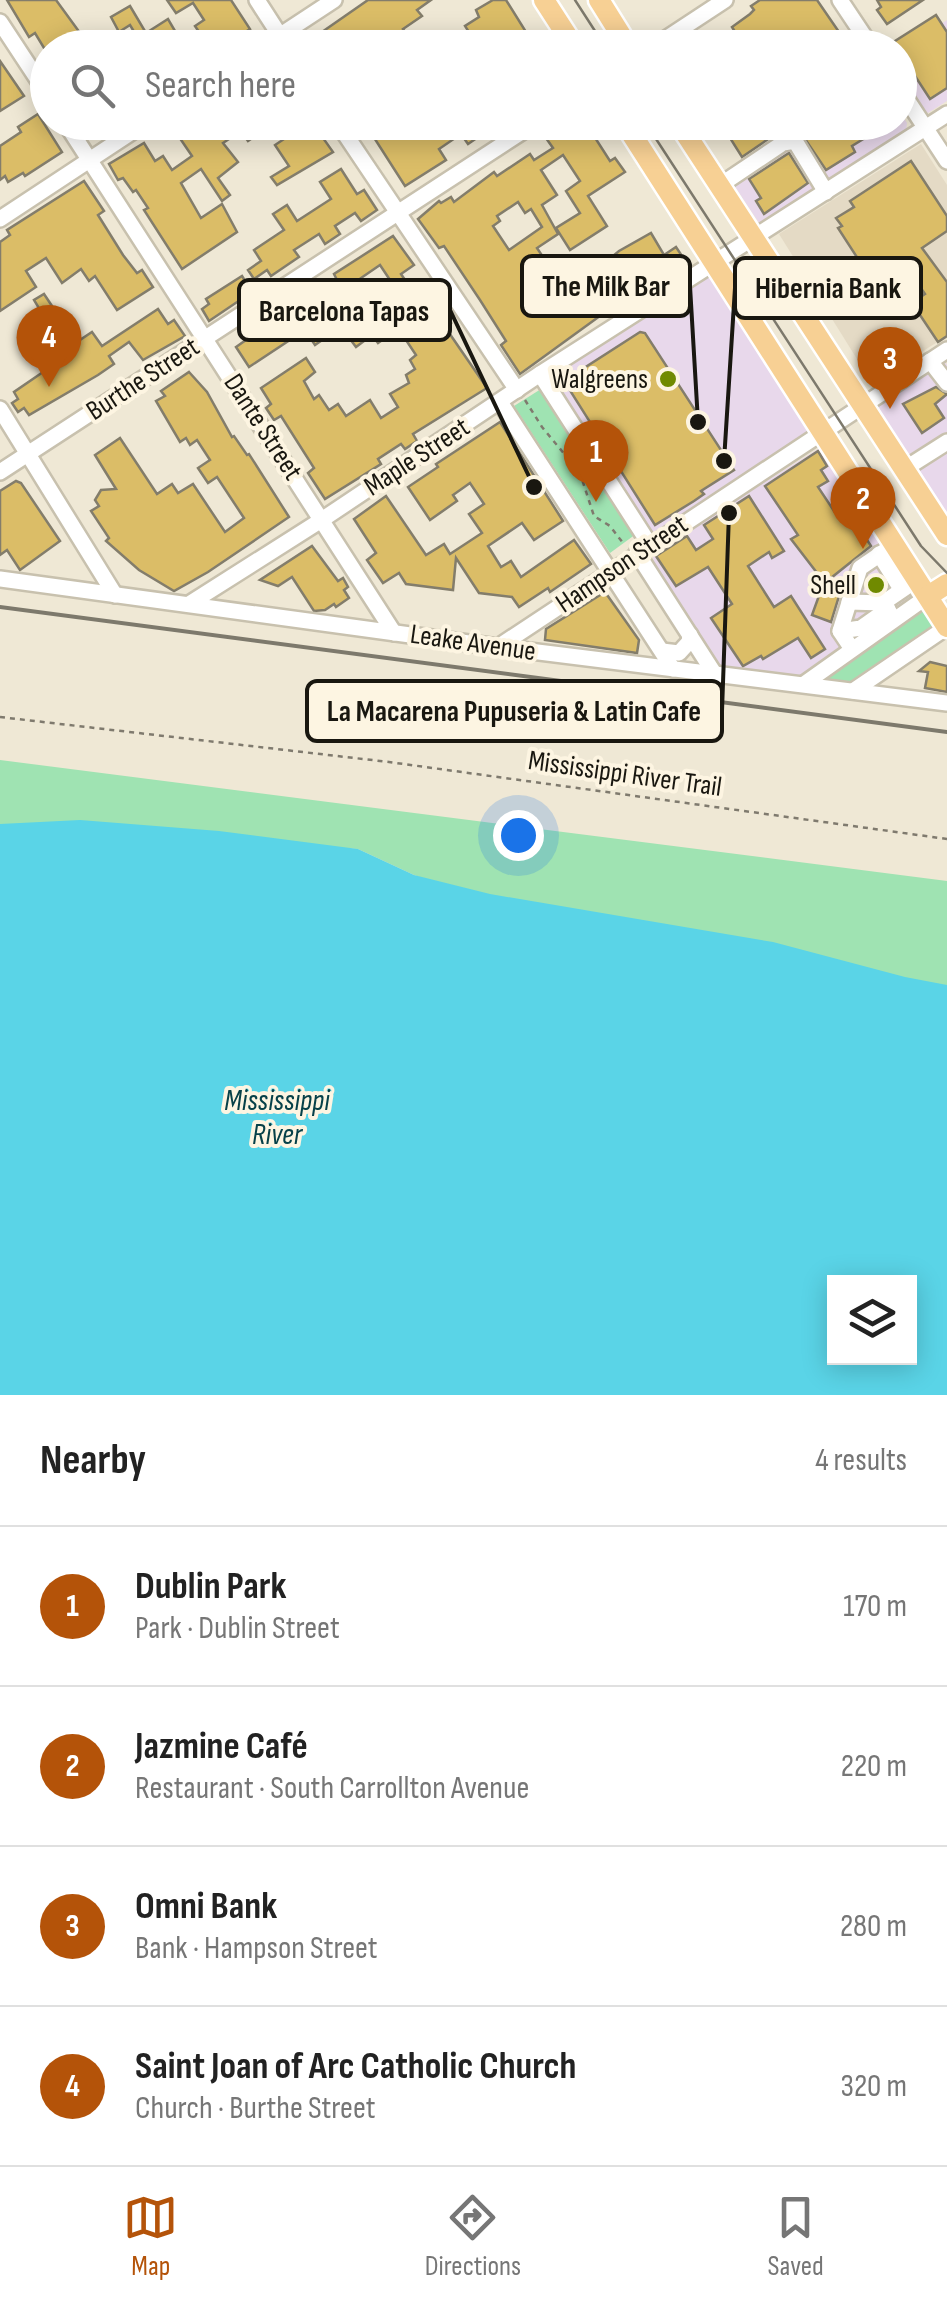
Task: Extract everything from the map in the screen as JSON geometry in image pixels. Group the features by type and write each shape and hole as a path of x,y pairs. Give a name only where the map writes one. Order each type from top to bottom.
{"main road":[{"path":"544,0 563,30"},
{"path":"598,0 618,30"},
{"path":"636,140 823,430 887,549 947,627"},
{"path":"690,140 947,535"},
{"path":"916,588 947,584"}],"street":[{"path":"257,0 277,30"},
{"path":"297,30 334,0"},
{"path":"679,30 724,0"},
{"path":"840,0 860,30"},
{"path":"0,22 30,68"},
{"name":"Maple Street","path":"917,133 947,114"},
{"path":"917,116 947,161"},
{"name":"Dante Street","path":"77,140 394,633"},
{"path":"0,218 120,140"},
{"path":"349,140 673,668"},
{"name":"Burthe Street","path":"0,472 510,140"},
{"name":"Maple Street","path":"189,604 906,140"},
{"path":"719,186 783,143 794,141 826,192"},
{"name":"Hampson Street","path":"498,647 612,572 637,547 947,350"},
{"path":"930,361 947,382"},
{"path":"540,374 714,674"},
{"path":"0,410 116,595"},
{"path":"902,470 947,442"},
{"path":"804,684 852,649 879,596 887,549"},
{"name":"Leake Avenue","path":"0,579 947,703"},
{"path":"849,602 916,588"},
{"path":"849,602 916,588"},
{"path":"840,632 861,628 879,596"},
{"path":"840,632 849,602"},
{"path":"854,690 947,627"},
{"path":"840,632 852,649"},
{"path":"662,650 679,652 690,635"}],"path":[{"path":"509,396 542,427 580,474 594,516 637,547"},
{"name":"Mississippi River Trail","path":"0,717 389,762 947,838"}],"shaded area":[{"path":"947,20 947,101 928,113 917,103 917,48 930,39 930,31"},
{"path":"782,140 892,140 759,223 726,173"},
{"path":"921,144 947,185 947,336 872,383 779,234"},
{"path":"715,263 823,430 654,538 540,374"},
{"path":"945,362 947,365 947,525 870,409"},
{"path":"826,444 917,589 913,598 802,676 720,669 652,553"}],"green space":[{"path":"541,389 636,534 610,553 514,406"},
{"path":"921,605 940,627 858,685 823,679"},
{"path":"0,760 947,881 947,1003 486,901 414,875 358,849 0,828"}],"water":[{"name":"Mississippi River","path":"80,820 219,831 358,849 414,875 490,894 773,942 947,985 947,1395 0,1395 0,824"}],"building":[{"path":"7,0 56,0 78,30 30,30 29,37"},
{"path":"167,0 231,0 250,29 198,30 195,26 204,20 193,3 176,13"},
{"path":"368,0 431,0 417,10 422,16 404,30 325,30"},
{"path":"493,0 506,0 525,30 468,30 465,26 479,17 476,10"},
{"path":"760,0 817,0 838,30 734,30 732,27 754,10 751,6"},
{"path":"877,0 923,0 887,24 877,10 881,7"},
{"path":"130,6 144,30 133,30 130,25 118,30 111,17"},
{"path":"936,15 947,32 947,88 930,99 917,79 917,30 912,30"},
{"path":"168,19 174,30 151,30"},
{"path":"0,61 24,96 0,111"},
{"path":"30,119 30,140 54,140 62,152 25,176 23,173 8,182 5,176 0,180 0,146 21,132 18,127"},
{"path":"181,140 228,140 223,143 238,162 218,178 230,195 222,201 201,169 181,183 201,218 222,204 237,232 182,269 144,210 148,208 136,190 133,192 123,178 118,180 109,164 144,143 155,161 163,156 172,170 192,156"},
{"path":"282,140 324,140 333,152 277,185 271,177 289,166 275,145"},
{"path":"376,140 452,140 439,149 446,160 405,186"},
{"path":"547,140 597,140 610,161 615,158 625,172 588,196 607,226 570,250 556,228 580,213 566,191 580,181 563,155 541,170 557,195 542,205 558,234 537,248 549,266 527,280 541,301 550,295 552,299 561,297 603,269 601,266 619,251 651,233 664,255 676,247 688,265 618,309 615,305 520,374 501,345 506,341 480,300 444,246 439,248 418,219 439,201 451,197 454,202 494,172 497,176 530,154 534,160 553,148","holes":["518,202 525,213 531,209 542,227 509,250 493,226 500,221 497,216"]},
{"path":"731,140 767,140 742,157"},
{"path":"806,140 862,140 852,146 855,152 826,170"},
{"path":"789,153 808,183 764,214 756,201 761,198 749,179"},
{"path":"911,161 947,216 947,231 922,248 947,282 947,336 938,342 912,303 925,294 913,277 880,304 878,300 867,308 863,302 857,306 843,285 849,281 846,276 862,265 838,228 842,226 836,218 854,207 850,201"},
{"path":"341,169 357,194 364,190 377,210 361,221 355,213 335,226 340,234 325,244 319,234 294,250 299,257 271,276 267,270 254,279 248,270 261,261 254,250 284,230 273,214 287,205 297,221 331,199 320,182"},
{"path":"84,181 104,211 98,215 123,255 137,273 142,270 153,287 117,310 95,276 89,281 81,269 62,283 46,258 26,271 36,287 0,311 0,242 10,235 7,230"},
{"path":"393,236 414,265 401,274 411,289 374,313 388,336 378,343 372,335 356,347 341,327 315,345 305,330 249,367 236,347 337,280 334,274","holes":["380,265 392,283 373,295 361,278"]},
{"path":"242,276 252,292 209,321 202,309 209,304 206,299"},
{"path":"44,294 60,318 49,325 34,300"},
{"path":"436,301 451,323 445,327 487,388 413,434 417,441 405,449 401,444 378,459 381,464 325,499 308,473 314,468 281,416 274,420 266,408 271,404 261,388 306,358 315,372 304,381 314,399 319,395 329,410 338,404 346,416 370,400 381,418 398,407 390,394 409,383 406,375 415,369 410,360 416,355 400,331"},
{"path":"158,309 168,324 174,320 185,336 143,360 129,342 109,356 114,364 98,375 29,415 24,408 18,412 12,403 18,399 14,392 65,357 62,352 92,332 102,346"},
{"path":"640,332 645,333 734,470 655,525 564,381"},
{"path":"189,372 207,392 232,437 249,454 289,517 174,591 139,570 106,541 109,538 91,511 99,506 95,500 101,490 116,489 95,455 120,438 157,494 172,484 178,493 193,484 225,532 244,518 217,477 208,483 198,468 210,460 197,440 190,445 186,438 180,442 156,401 165,396 161,391"},
{"path":"936,387 947,394 935,404 944,418 922,433 903,404"},
{"path":"500,422 563,521 534,540 522,523 488,546 501,567 511,561 521,577 574,540 591,564 550,592 548,588 519,607 512,597 479,593 456,558 453,590 406,584 399,573 383,583 367,560 376,553 354,519 386,496 426,555 444,544 450,554 482,533 469,514 484,504 470,483 453,495 457,501 430,520 408,487"},
{"path":"818,451 827,466 821,470 828,481 818,487 834,511 839,508 871,546 831,578 843,583 831,622 812,615 824,582 791,539 798,535 765,486"},
{"path":"16,481 60,541 20,570 7,550 0,555 0,491"},
{"path":"749,496 784,551 772,558 769,552 748,566 774,607 791,596 825,649 811,658 798,638 743,666 711,618 732,604 708,567 676,586 656,556 687,536 696,550 713,539 704,525"},
{"path":"312,546 338,581 343,578 348,587 344,590 349,598 336,607 334,604 314,611 292,577 278,586 260,580"},
{"path":"605,592 639,640 637,653 545,640 546,629"},
{"path":"930,662 947,666 947,692 925,688 928,672 919,671"}],"tunnel":[{"path":"869,581 876,593"}],"tram line":[{"path":"575,0 594,30"},
{"path":"657,140 921,546 947,573"}],"railway":[{"path":"0,607 947,732"}],"place":[{"name":"Walgreens","path":"668,379"},
{"name":"Saint Joan of Arc Catholic Church","path":"49,387"},
{"name":"Omni Bank","path":"890,409"},
{"name":"The Milk Bar","path":"698,422"},
{"name":"Hibernia Bank","path":"724,461"},
{"name":"Barcelona Tapas","path":"534,487"},
{"name":"Dublin Park","path":"596,502"},
{"name":"La Macarena Pupuseria & Latin Cafe","path":"729,513"},
{"name":"Jazmine Café","path":"863,549"},
{"name":"Shell","path":"876,585"}]}
